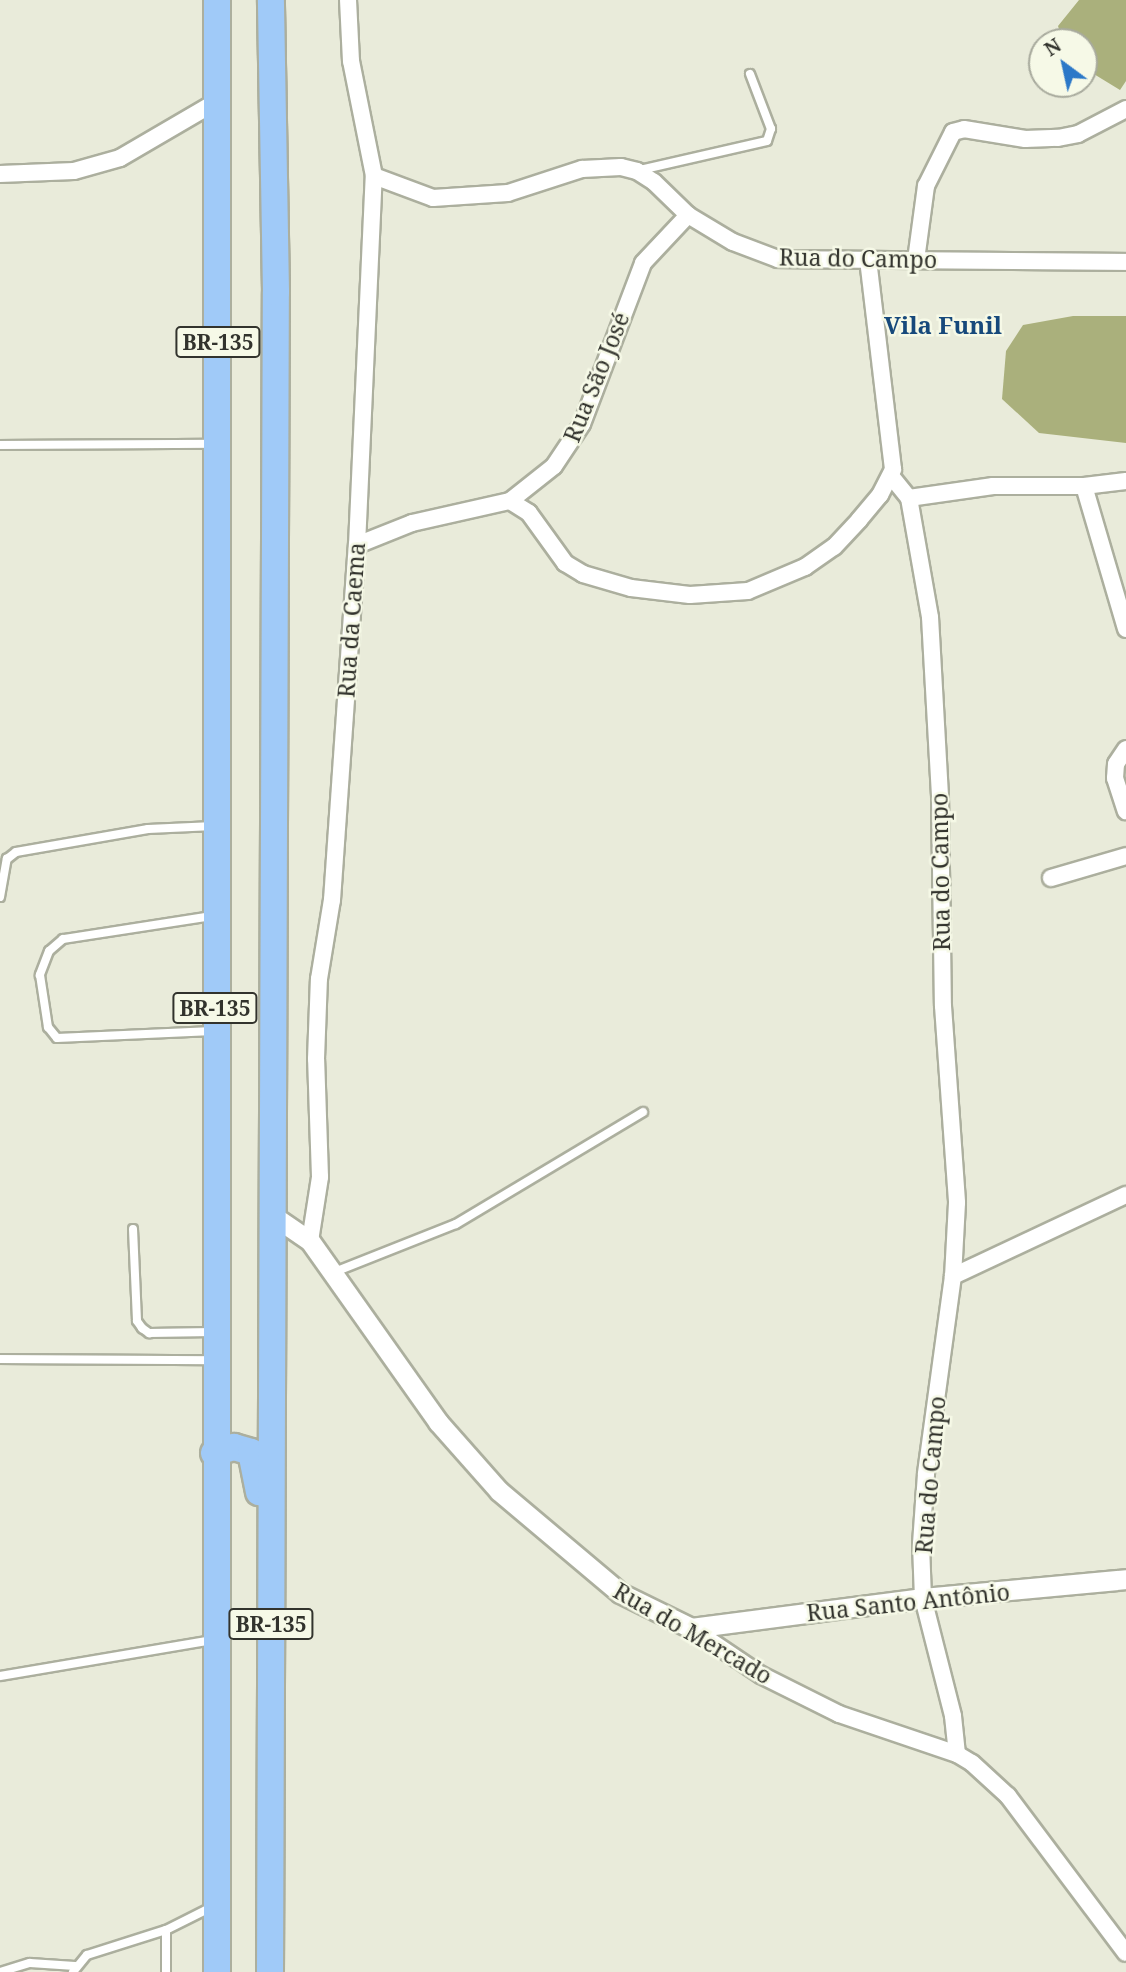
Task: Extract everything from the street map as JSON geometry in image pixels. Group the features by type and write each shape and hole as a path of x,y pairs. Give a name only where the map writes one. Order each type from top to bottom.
{"highway":[{"name":"BR-135","path":"217,0 221,99 214,826 217,1972"},
{"name":"BR-135","path":"270,1972 268,1871 276,292 271,0"},
{"path":"214,1453 234,1447 251,1452 259,1478 255,1717 268,1871"}],"street":[{"name":"Rua da Caema","path":"310,1241 320,1177 316,1059 319,979 332,900 357,545 374,176 351,61 348,0"},
{"path":"0,174 74,171 120,158 221,99"},
{"path":"916,260 926,186 953,132 964,129 1025,139 1058,138 1079,134 1126,109"},
{"path":"374,176 433,198 508,193 606,166 638,171"},
{"name":"Rua do Campo","path":"638,171 688,215 733,242 778,259 1126,262"},
{"name":"Rua São José","path":"357,545 412,523 510,501 554,466 570,445 643,263 688,215"},
{"path":"510,501 529,513 565,563 583,574 631,588 718,595 777,581 819,557 859,520 891,476 895,459 869,260"},
{"name":"Rua do Campo","path":"891,476 909,498 930,617 940,796 943,1006 957,1203 953,1276 926,1475 923,1598 954,1716 957,1754"},
{"path":"909,498 993,486 1084,486 1126,481"},
{"path":"1084,486 1126,629"},
{"path":"1126,749 1116,764 1115,778 1126,811"},
{"path":"1051,878 1126,856"},
{"path":"953,1276 1126,1195"},
{"name":"Rua do Mercado","path":"272,1215 310,1241 438,1422 499,1491 620,1593 691,1628 761,1675 839,1714 957,1754 1008,1796 1126,1953"},
{"path":"272,1276 286,1251 310,1241"},
{"name":"Rua Santo Antônio","path":"691,1628 923,1598 1126,1578"}],"lane":[{"path":"638,171 767,141 771,129 750,74"},
{"path":"0,445 217,444"},
{"path":"0,897 7,859 16,852 148,829 214,826"},
{"path":"215,915 63,939 49,951 40,975 48,1027 58,1038 215,1031"},
{"path":"332,1273 456,1224 643,1112"},
{"path":"133,1229 137,1321 142,1328 149,1333 216,1332"},
{"path":"0,1359 215,1360"},
{"path":"0,1676 216,1640"},
{"path":"0,1972 30,1963 74,1969 87,1955 166,1930 218,1904"},
{"path":"166,1930 166,1972"}],"green space":[{"path":"1079,0 1126,0 1126,81 1120,90 1098,77 1098,28 1058,26"},
{"path":"1073,316 1126,316 1126,443 1039,433 1002,399 1006,351 1023,325"}],"district":[{"name":"Vila Funil","path":"943,325"}]}
